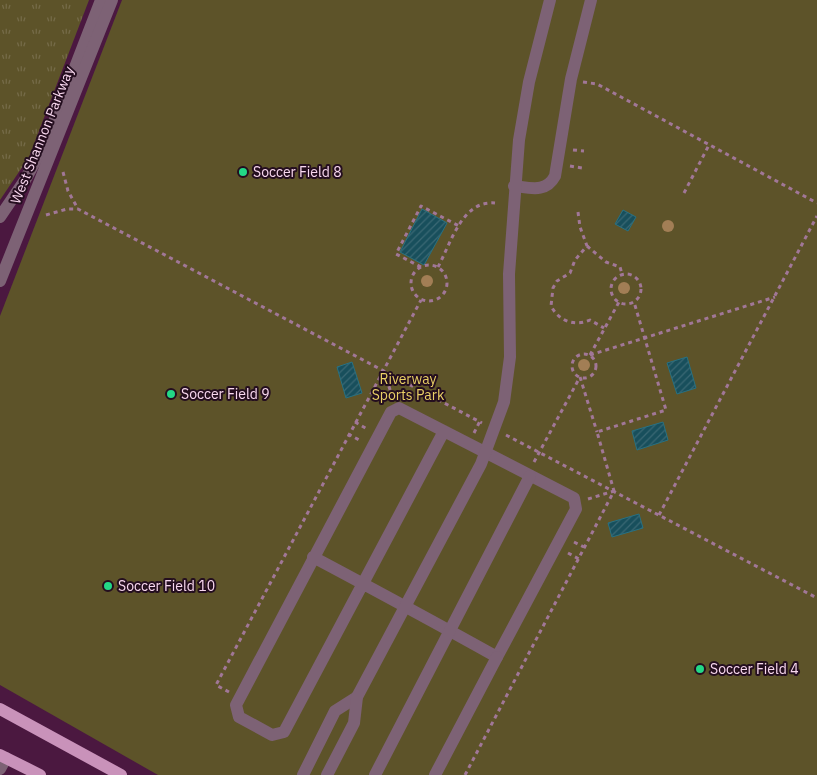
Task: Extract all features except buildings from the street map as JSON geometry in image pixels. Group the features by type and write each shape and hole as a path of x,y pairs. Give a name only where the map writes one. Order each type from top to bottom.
{"main road":[{"path":"0,709 121,775"},
{"path":"2,761 40,775"}],"street":[{"name":"West Shannon Parkway","path":"0,217 25,180 47,140 101,0"},
{"name":"West Shannon Parkway","path":"0,281 112,0"},
{"path":"327,775 354,723 357,697 486,453 508,385 510,357 509,274 514,186 529,82 550,0"},
{"path":"514,186 542,189 551,185 555,176 571,80 591,0"},
{"path":"435,775 576,509 574,498 530,476 444,431 399,408 391,412 236,705 239,717 272,735 284,732 444,431"},
{"path":"375,775 530,476"},
{"path":"313,557 498,657"},
{"path":"303,775 335,712 357,697"}],"path":[{"path":"571,80 597,84 817,203"},
{"path":"684,193 710,145"},
{"path":"63,172 68,191 78,209 487,425"},
{"path":"438,267 468,210 478,204 495,203"},
{"path":"420,267 396,254 421,206 459,226"},
{"path":"46,215 78,209"},
{"path":"578,212 580,227 587,246 606,262 620,267 622,274"},
{"path":"659,515 817,216"},
{"path":"587,246 576,260 570,273 557,281 552,288 551,306 560,318 576,323 590,320 604,328"},
{"path":"428,264 438,267 447,278 446,291 443,296 433,301 421,300 416,296 411,286 413,275 420,267 428,264"},
{"path":"631,274 641,284 640,294 634,302 629,304 619,302 612,295 611,285 617,276 631,274"},
{"path":"465,775 614,491 580,377 573,368 573,361 582,354 590,355 775,297"},
{"path":"216,685 421,300"},
{"path":"590,355 619,302"},
{"path":"597,432 666,410 634,302"},
{"path":"580,377 588,377 594,373 595,361 590,355"},
{"path":"384,371 396,410"},
{"path":"539,451 580,377"},
{"path":"474,434 480,421"},
{"path":"504,434 817,598"},
{"path":"511,445 514,439"},
{"path":"574,503 614,491"}],"green space":[{"path":"0,0 89,0 29,157 0,200"},
{"name":"Riverway Sports Park","path":"122,0 817,0 817,775 158,775 0,685 0,316"}],"place":[{"name":"Soccer Field 8","path":"243,172"},
{"name":"Soccer Field 9","path":"171,394"},
{"name":"Soccer Field 10","path":"108,586"},
{"name":"Soccer Field 4","path":"700,669"}]}
